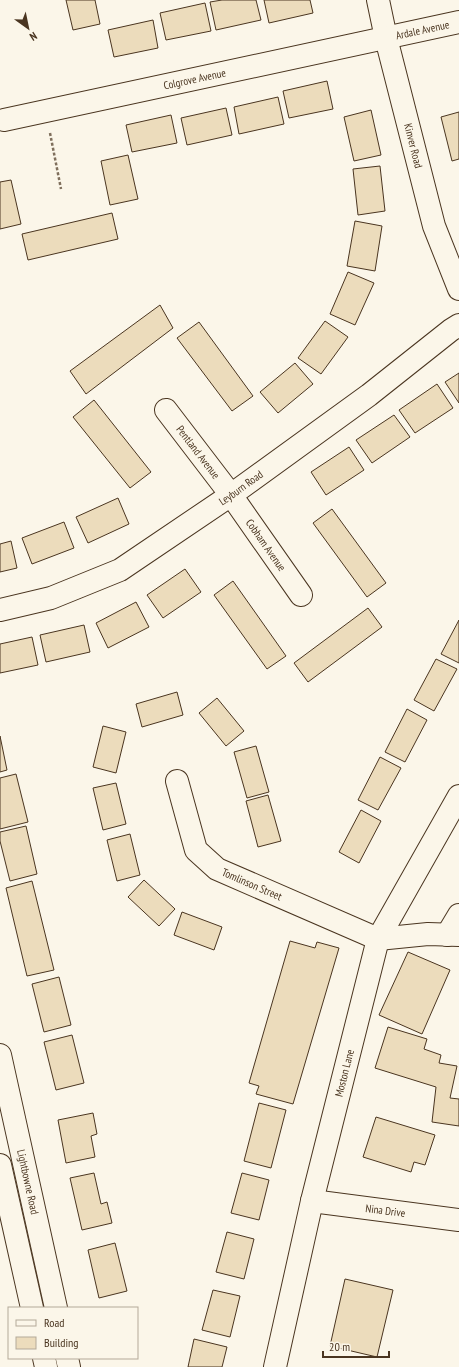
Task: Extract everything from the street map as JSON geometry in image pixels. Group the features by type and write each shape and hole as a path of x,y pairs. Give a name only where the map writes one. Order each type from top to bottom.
{"street":[{"name":"Kinver Road","path":"378,0 386,38 434,226 459,289"},
{"name":"Ardale Avenue","path":"386,38 459,22"},
{"name":"Colgrove Avenue","path":"4,120 386,38"},
{"name":"Leyburn Road","path":"0,610 51,598 120,570 231,495 369,395 459,325"},
{"name":"Pentland Avenue","path":"166,410 231,495"},
{"name":"Cobham Avenue","path":"231,495 301,595"},
{"name":"Tomlinson Street","path":"176,781 196,850 217,869 378,939"},
{"name":"Moston Lane","path":"274,1367 312,1202 378,939 459,796"},
{"path":"378,939 428,934 453,935 459,915"},
{"name":"Lightbowne Road","path":"0,1055 56,1307"},
{"path":"0,1165 32,1307"},
{"name":"Nina Drive","path":"312,1202 459,1220"},
{"path":"21,1257 44,1251"}],"path":[{"path":"45,110 61,189"}],"building":[{"path":"66,0 95,0 100,24 73,30"},
{"path":"222,0 256,0 261,20 216,30 210,2"},
{"path":"264,0 310,0 313,13 269,23"},
{"path":"205,3 211,31 166,40 160,13"},
{"path":"153,20 158,48 114,57 108,30"},
{"path":"327,81 333,109 289,118 283,91"},
{"path":"278,97 284,124 239,134 234,107"},
{"path":"226,108 232,135 187,145 181,118"},
{"path":"371,110 381,155 354,161 344,117"},
{"path":"459,112 459,159 452,161 441,117"},
{"path":"171,115 177,143 132,152 126,125"},
{"path":"128,155 138,199 110,205 101,161"},
{"path":"380,166 385,211 358,215 353,169"},
{"path":"11,180 21,224 0,229 0,182"},
{"path":"112,213 118,239 28,260 22,234"},
{"path":"355,221 382,226 375,271 347,266"},
{"path":"348,272 374,283 355,325 330,314"},
{"path":"160,305 173,328 86,394 70,371"},
{"path":"325,321 348,337 321,374 298,358"},
{"path":"199,322 253,396 232,411 177,338"},
{"path":"295,363 313,384 278,413 260,392"},
{"path":"459,373 459,403 445,382"},
{"path":"437,384 453,408 415,433 399,410"},
{"path":"94,400 151,472 130,488 73,417"},
{"path":"394,415 410,437 372,463 356,440"},
{"path":"349,447 364,470 326,495 311,472"},
{"path":"118,498 129,524 88,543 76,517"},
{"path":"332,509 386,583 367,597 313,523"},
{"path":"64,522 74,548 32,564 22,538"},
{"path":"11,541 17,568 0,572 0,544"},
{"path":"185,569 201,592 163,618 147,595"},
{"path":"233,581 286,656 267,669 214,595"},
{"path":"136,602 149,627 108,648 96,623"},
{"path":"368,608 382,627 308,682 294,663"},
{"path":"459,620 459,663 441,654"},
{"path":"84,625 90,652 46,662 40,635"},
{"path":"32,637 38,665 0,673 0,644"},
{"path":"436,659 457,669 434,711 414,700"},
{"path":"177,692 183,715 142,727 136,704"},
{"path":"217,698 244,731 226,746 199,713"},
{"path":"407,709 427,720 405,762 385,752"},
{"path":"103,726 126,732 116,773 93,767"},
{"path":"0,736 7,770 0,772"},
{"path":"256,746 269,792 247,798 234,752"},
{"path":"380,757 401,768 378,810 358,800"},
{"path":"16,774 28,822 0,829 0,778"},
{"path":"116,783 126,824 103,830 93,788"},
{"path":"268,795 281,841 258,847 246,801"},
{"path":"361,810 381,821 359,863 339,852"},
{"path":"26,826 37,874 10,881 0,841 0,832"},
{"path":"130,834 140,875 117,881 107,840"},
{"path":"144,880 175,909 159,926 128,897"},
{"path":"32,881 54,970 27,976 6,888"},
{"path":"182,912 222,927 214,950 174,935"},
{"path":"290,941 315,948 317,942 339,948 293,1104 256,1094 259,1086 249,1083"},
{"path":"408,952 450,970 422,1034 379,1015"},
{"path":"59,977 71,1025 44,1032 32,984"},
{"path":"388,1027 427,1039 424,1049 441,1055 439,1063 457,1066 450,1098 459,1099 459,1126 432,1122 436,1087 375,1068"},
{"path":"72,1035 84,1083 56,1090 44,1042"},
{"path":"259,1103 286,1110 271,1168 244,1161"},
{"path":"93,1113 97,1134 91,1136 95,1157 66,1163 58,1120"},
{"path":"376,1117 435,1135 425,1165 414,1162 411,1172 363,1157"},
{"path":"94,1173 101,1204 107,1202 112,1223 82,1230 70,1178"},
{"path":"242,1173 269,1180 259,1220 231,1213"},
{"path":"227,1232 254,1239 244,1279 216,1272"},
{"path":"115,1243 127,1291 99,1298 88,1250"},
{"path":"345,1279 393,1290 377,1357 330,1346"},
{"path":"213,1290 240,1296 230,1337 202,1330"},
{"path":"194,1339 227,1347 222,1367 188,1367"}]}
